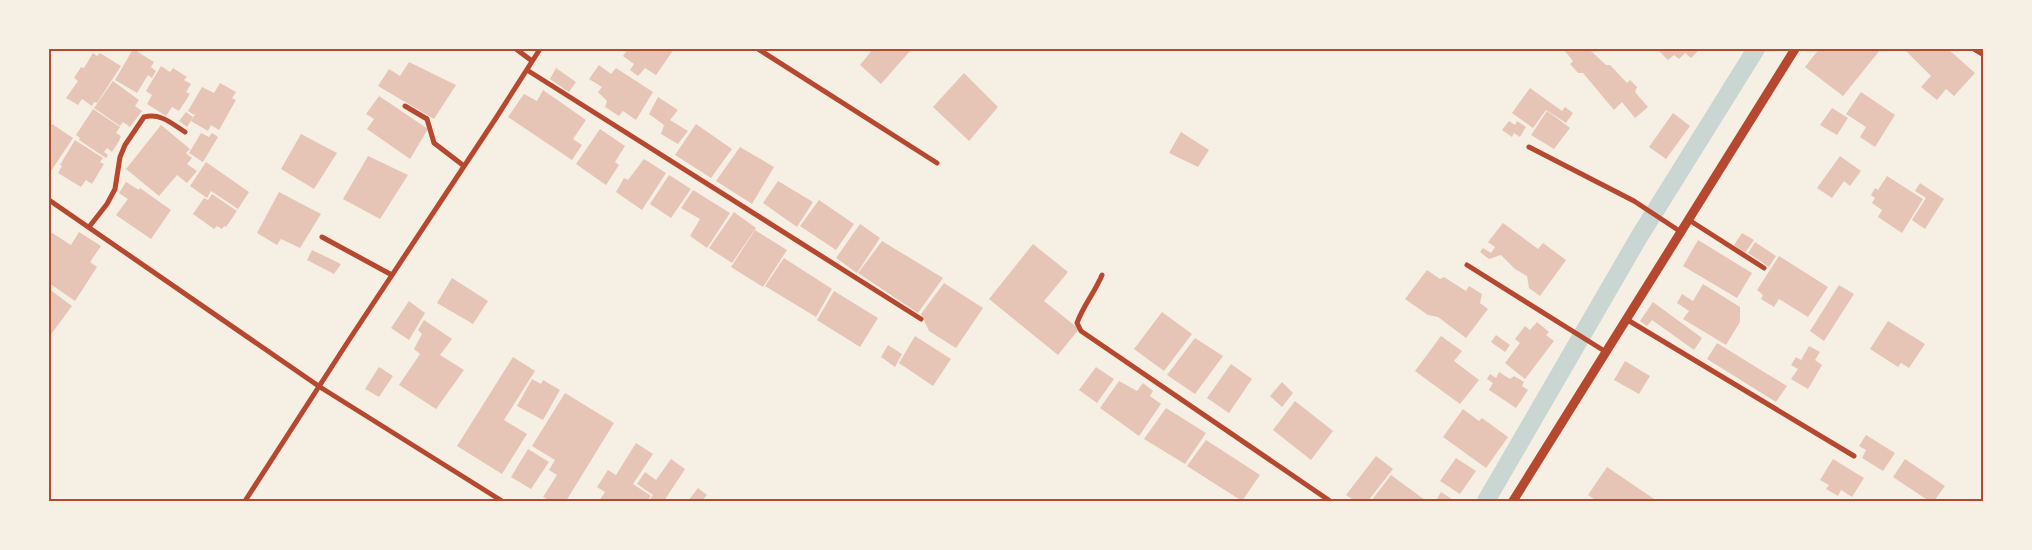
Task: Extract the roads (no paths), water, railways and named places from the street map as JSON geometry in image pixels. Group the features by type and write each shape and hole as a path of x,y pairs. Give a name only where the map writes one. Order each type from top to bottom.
{"street":[{"path":"516,49 532,61"},
{"path":"246,501 540,49"},
{"path":"758,49 937,163"},
{"path":"1512,501 1795,49"},
{"path":"527,70 921,319"},
{"path":"405,106 427,120 434,143 464,166"},
{"path":"90,228 115,189 120,157 124,145 144,117 154,115 164,117 185,132"},
{"path":"1529,147 1634,201 1681,232"},
{"path":"49,200 320,387 502,501"},
{"path":"1689,220 1764,268"},
{"path":"322,237 392,275"},
{"path":"1468,265 1606,352"},
{"path":"1102,275 1096,291 1081,311 1077,323 1081,331 1330,501"},
{"path":"1626,319 1854,456"}],"lane":[{"path":"1973,49 1983,55"}],"waterway":[{"path":"1486,501 1639,237 1756,49"}]}
